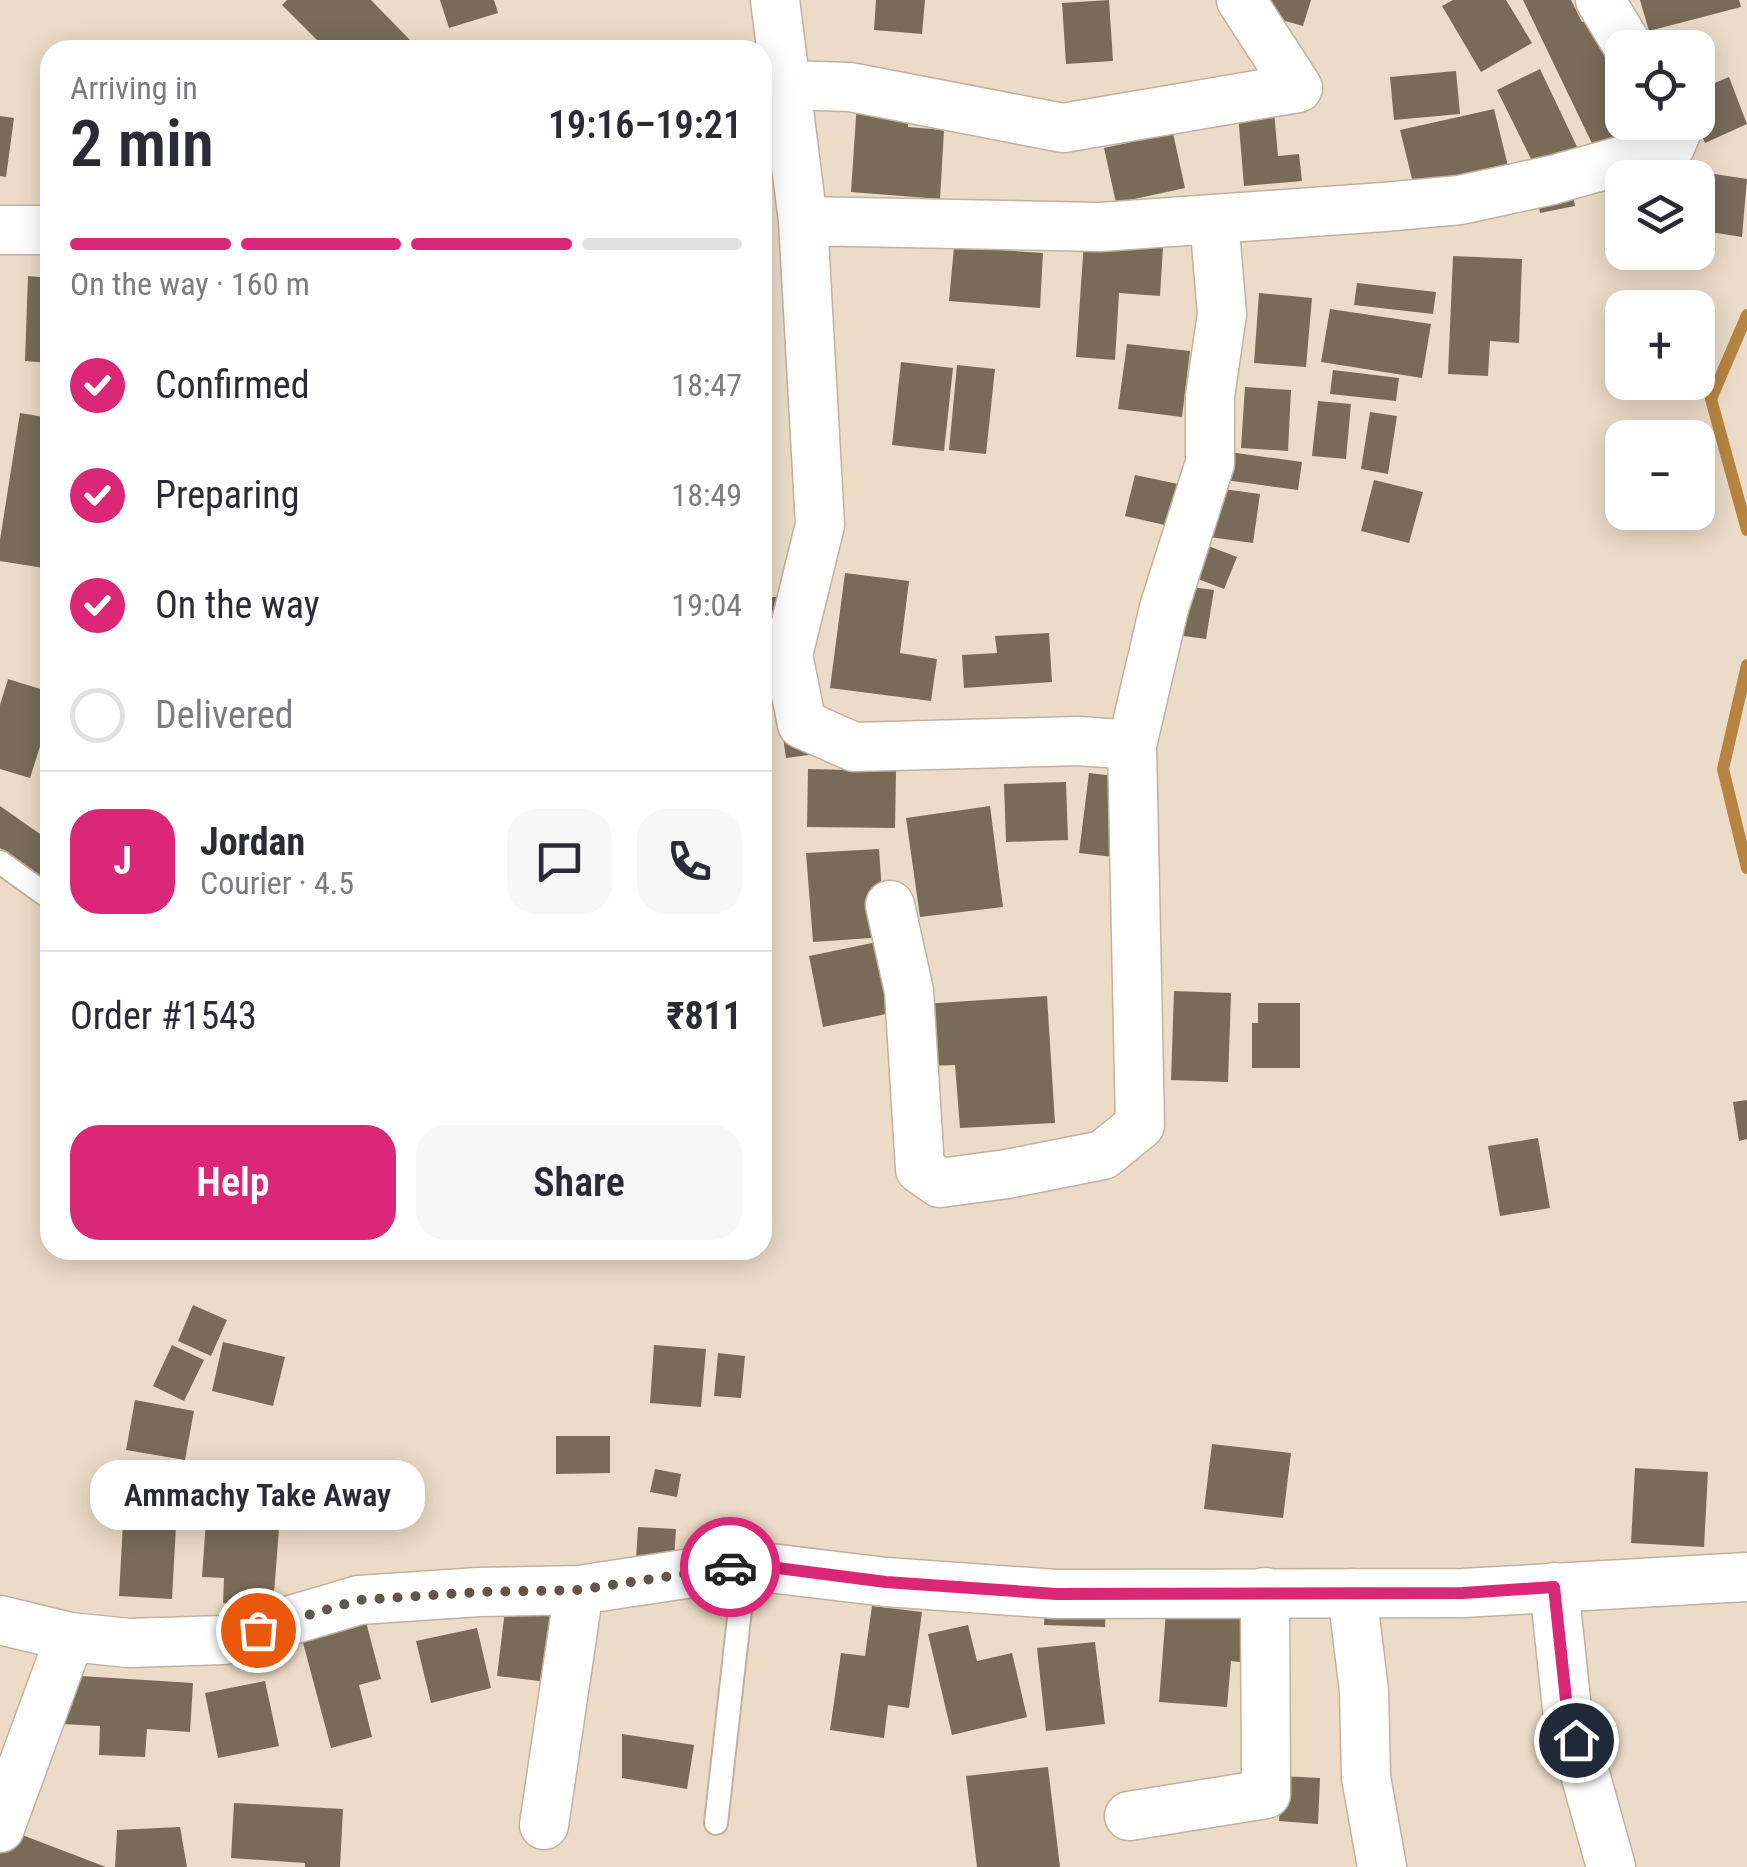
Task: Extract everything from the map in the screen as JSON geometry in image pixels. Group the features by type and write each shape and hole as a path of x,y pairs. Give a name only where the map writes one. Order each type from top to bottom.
{"street":[{"path":"775,0 803,220 820,525 788,654 802,724 854,747 1078,741 1132,746"},
{"path":"786,84 850,87 1064,128 1298,88 1241,0"},
{"path":"1600,0 1618,30"},
{"path":"803,220 1100,227 1384,207 1478,196 1552,180 1670,147 1673,140"},
{"path":"890,905 909,991 920,1169 940,1183 1007,1174 1103,1154 1140,1125 1132,746 1164,608 1210,463 1210,396 1222,314 1214,219"},
{"path":"0,230 40,230"},
{"path":"0,1620 70,1637 129,1643 224,1640 359,1600 579,1590 746,1564 886,1582 1056,1594 1463,1593 1747,1578"},
{"path":"1554,1587 1567,1709 1611,1867"},
{"path":"544,1826 579,1590"},
{"path":"1129,1816 1266,1794 1265,1592"},
{"path":"1352,1593 1364,1691 1366,1777 1382,1867"},
{"path":"0,1828 70,1637"}],"lane":[{"path":"0,862 40,891"},
{"path":"716,1823 746,1564"}],"building":[{"path":"287,0 371,0 410,40 317,40 282,5"},
{"path":"440,0 494,0 498,13 449,28"},
{"path":"876,0 925,0 922,34 874,30"},
{"path":"1109,0 1113,61 1066,64 1062,3"},
{"path":"1256,0 1311,0 1303,26 1253,12"},
{"path":"1453,0 1506,0 1532,43 1481,72 1442,6"},
{"path":"1523,0 1571,0 1582,22 1595,16 1605,37 1605,140 1637,140 1599,158"},
{"path":"1640,0 1739,0 1741,7 1649,30"},
{"path":"1540,69 1580,153 1538,173 1497,90"},
{"path":"1456,71 1460,114 1394,120 1390,77"},
{"path":"1729,77 1747,124 1715,138 1715,83"},
{"path":"857,102 910,106 908,127 944,130 940,199 851,192"},
{"path":"1494,109 1509,170 1415,191 1400,130"},
{"path":"1274,111 1278,156 1299,154 1302,181 1244,186 1238,114"},
{"path":"0,116 14,118 6,177 0,176"},
{"path":"1173,133 1185,188 1116,203 1104,148"},
{"path":"772,135 776,136 772,173"},
{"path":"1715,174 1747,179 1742,237 1715,233"},
{"path":"1572,188 1575,206 1540,213 1537,195"},
{"path":"1084,241 1163,247 1160,296 1119,293 1115,360 1076,357"},
{"path":"954,247 1043,253 1040,308 949,301"},
{"path":"1453,256 1522,259 1519,343 1490,341 1488,376 1448,374"},
{"path":"28,276 40,277 40,362 25,361"},
{"path":"1357,283 1436,292 1433,314 1354,305"},
{"path":"1259,293 1312,298 1306,367 1254,363"},
{"path":"1330,309 1431,324 1422,378 1321,362"},
{"path":"1127,344 1190,351 1182,417 1118,409"},
{"path":"901,362 953,368 944,451 892,445"},
{"path":"957,365 995,369 986,454 949,450"},
{"path":"1333,370 1399,378 1396,401 1330,394"},
{"path":"1245,387 1291,390 1288,451 1241,448"},
{"path":"1318,401 1351,404 1346,459 1312,456"},
{"path":"1370,412 1397,416 1388,474 1361,469"},
{"path":"20,413 40,416 40,567 0,561"},
{"path":"1222,451 1302,462 1298,490 1218,479"},
{"path":"1135,475 1178,484 1169,526 1125,516"},
{"path":"1374,480 1423,492 1409,543 1361,531"},
{"path":"1216,488 1260,494 1253,543 1209,537"},
{"path":"1198,542 1237,557 1224,589 1185,574"},
{"path":"845,573 909,581 900,653 937,659 931,701 830,688"},
{"path":"1184,586 1214,590 1206,639 1176,635"},
{"path":"786,596 793,661 772,663 772,597"},
{"path":"1049,633 1052,682 964,688 962,655 997,653 995,636"},
{"path":"8,679 40,689 40,746 30,778 0,769 0,705"},
{"path":"783,737 816,754 786,758"},
{"path":"808,769 896,771 895,828 807,827"},
{"path":"1089,773 1123,777 1113,857 1079,853"},
{"path":"1066,782 1068,840 1006,842 1004,784"},
{"path":"0,806 40,834 40,875 0,848"},
{"path":"990,806 1003,907 920,917 906,818"},
{"path":"879,849 885,937 813,942 806,853"},
{"path":"877,942 891,1013 823,1027 809,956"},
{"path":"1174,991 1231,993 1228,1082 1171,1080"},
{"path":"1047,996 1055,1123 960,1128 955,1065 927,1066 923,1004"},
{"path":"1258,1003 1300,1003 1300,1068 1252,1068 1252,1023 1258,1023"},
{"path":"1747,1100 1747,1139 1739,1141 1733,1102"},
{"path":"1538,1138 1550,1208 1500,1216 1488,1146"},
{"path":"193,1305 227,1320 211,1356 178,1341"},
{"path":"223,1342 285,1357 273,1406 212,1391"},
{"path":"172,1345 204,1360 184,1401 153,1386"},
{"path":"654,1345 706,1349 701,1407 650,1403"},
{"path":"718,1353 745,1356 741,1398 714,1396"},
{"path":"135,1400 194,1411 185,1460 126,1450"},
{"path":"556,1436 610,1436 610,1473 556,1474"},
{"path":"1212,1444 1291,1453 1283,1518 1204,1509"},
{"path":"1635,1468 1708,1472 1704,1547 1631,1543"},
{"path":"655,1469 681,1474 677,1497 650,1492"},
{"path":"248,1499 281,1502 273,1607 223,1603 224,1578 202,1577 206,1520 246,1523"},
{"path":"123,1522 176,1526 172,1599 119,1596"},
{"path":"638,1527 676,1529 674,1562 636,1560"},
{"path":"1167,1599 1251,1605 1247,1663 1231,1661 1227,1707 1159,1702"},
{"path":"1045,1605 1106,1608 1105,1627 1044,1625"},
{"path":"872,1606 922,1612 909,1708 888,1705 884,1738 830,1730 841,1653 865,1656"},
{"path":"505,1610 554,1617 547,1682 497,1676"},
{"path":"366,1622 381,1679 359,1685 372,1737 331,1748 302,1639"},
{"path":"968,1625 977,1661 1012,1653 1027,1717 952,1735 928,1634"},
{"path":"477,1628 491,1688 431,1703 416,1641"},
{"path":"1095,1642 1105,1724 1046,1731 1037,1648"},
{"path":"65,1675 193,1683 190,1732 147,1729 145,1757 99,1755 100,1726 62,1724"},
{"path":"265,1681 279,1746 218,1758 205,1693"},
{"path":"622,1734 694,1745 687,1789 622,1778"},
{"path":"1048,1767 1060,1867 977,1867 966,1776"},
{"path":"1281,1776 1320,1778 1318,1824 1279,1821"},
{"path":"234,1803 343,1809 340,1867 231,1858"},
{"path":"180,1827 187,1867 115,1867 117,1830"},
{"path":"9,1830 106,1867 0,1867 0,1854"}],"waterway":[{"path":"1747,315 1711,399 1747,530"},
{"path":"1747,665 1723,769 1747,868"}],"way so far":[{"path":"258,1630 359,1600 579,1590 730,1567"}],"place":[{"name":"Ammachy Take Away","path":"258,1630"}],"route":[{"path":"730,1567 746,1564 886,1582 1056,1594 1463,1593 1554,1587 1567,1709 1576,1740"}]}
